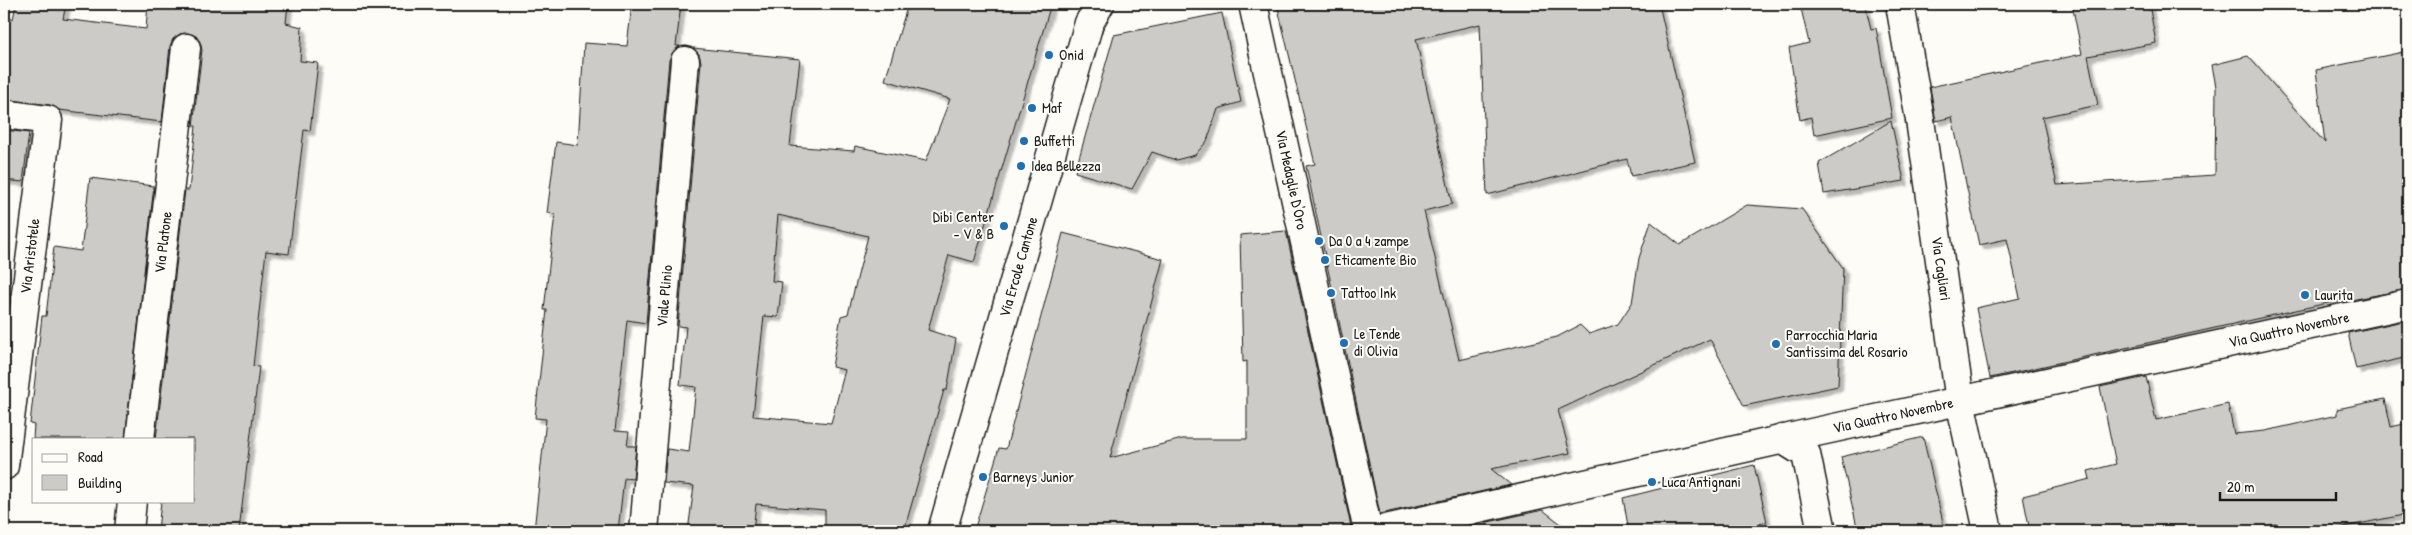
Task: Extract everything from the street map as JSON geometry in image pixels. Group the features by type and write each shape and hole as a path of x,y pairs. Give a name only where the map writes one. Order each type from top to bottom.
{"street":[{"name":"Via Ercole Cantone","path":"942,531 1089,23 1100,4"},
{"name":"Via Medaglie D'Oro","path":"1253,4 1368,531"},
{"name":"Via Cagliari","path":"1900,4 1920,120 1960,401 1988,531"},
{"name":"Via Platone","path":"140,438 186,48"},
{"name":"Viale Plinio","path":"644,531 685,61"},
{"name":"Via Aristotele","path":"4,114 48,120 4,466"},
{"name":"Via Quattro Novembre","path":"1378,531 1782,439 2408,304"},
{"path":"1782,439 1806,454 1822,531"},
{"path":"129,531 132,502"}],"building":[{"path":"16,4 66,4 63,19 146,29 148,4 288,4 286,23 302,27 300,61 318,63 310,131 304,130 289,254 266,251 253,366 259,367 239,531 158,531 161,502 195,502 195,438 156,438 185,190 189,190 196,126 193,126 202,50 200,42 196,36 188,33 180,34 173,39 170,46 162,122 59,110 50,105 4,99 4,18 13,19"},
{"path":"632,4 681,4 676,46 680,46 673,52 669,60 646,323 627,320 615,431 629,432 627,446 636,446 633,479 624,478 618,531 534,531 546,419 535,418 547,310 544,310 555,214 547,213 556,142 578,145 584,43 627,46"},
{"path":"908,4 1051,4 974,262 949,255 928,330 956,339 947,390 944,390 904,531 825,531 825,510 756,504 753,531 688,531 694,486 664,483 667,449 689,452 696,387 680,385 686,327 678,326 701,62 699,54 693,48 800,59 790,146 854,151 855,146 926,161 950,99 885,80","holes":["778,215 868,236 848,314 841,316 832,367 845,370 831,423 753,416 764,316 778,317 782,282 772,281"]},
{"path":"1277,4 1659,4 1695,162 1631,176 1627,159 1487,195 1480,24 1416,39 1452,204 1424,211 1459,360 1557,337 1580,325 1589,334 1618,324 1632,303 1639,258 1651,222 1680,245 1747,205 1802,209 1843,268 1838,386 1744,406 1710,339 1558,410 1570,453 1491,469 1511,485 1380,514 1306,166 1315,164"},
{"path":"1800,4 1865,4 1871,29 1876,28 1892,118 1814,135 1811,117 1800,120 1789,48 1809,43"},
{"path":"2072,4 2149,4 2156,43 2088,56 2098,105 2042,117 2057,185 2215,175 2216,87 2212,65 2248,56 2325,143 2316,70 2408,51 2408,289 2341,302 2341,300 1990,378 1976,308 2020,298 2007,239 1979,245 1952,117 1936,121 1930,87 2082,54"},
{"path":"1222,13 1241,102 1218,109 1207,141 1195,155 1176,160 1152,152 1132,189 1075,172 1114,35"},
{"path":"1891,121 1904,181 1824,194 1819,163"},
{"path":"4,130 29,133 23,182 4,180"},
{"path":"90,178 154,186 125,438 33,438 34,425 30,424 42,316 46,316 54,247 81,251"},
{"path":"1286,231 1352,531 974,531 999,448 1006,449 1063,233 1163,259 1110,458 1182,439 1247,439 1247,361 1243,362 1240,235"},
{"path":"2408,320 2408,357 2356,369 2348,333"},
{"path":"2146,377 2156,420 2228,404 2234,434 2265,431 2337,415 2337,409 2385,399 2391,427 2408,423 2408,514 2324,531 2278,531 2276,524 2243,531 2030,531 2023,496 2090,479 2088,471 2116,464 2100,387"},
{"path":"1923,437 1945,531 1858,531 1841,457"},
{"path":"1754,465 1767,522 1728,531 1629,531 1623,498"},
{"path":"1543,510 1570,531 1447,531"}],"place":[{"name":"Onid","path":"1049,55"},
{"name":"Maf","path":"1032,108"},
{"name":"Buffetti","path":"1024,141"},
{"name":"Idea Bellezza","path":"1021,166"},
{"name":"Dibi Center - V & B","path":"1004,226"},
{"name":"Da 0 a 4 zampe","path":"1319,241"},
{"name":"Eticamente Bio","path":"1325,260"},
{"name":"Tattoo Ink","path":"1331,293"},
{"name":"Laurita","path":"2305,295"},
{"name":"Le Tende di Olivia","path":"1344,343"},
{"name":"Parrocchia Maria Santissima del Rosario","path":"1776,344"},
{"name":"Barneys Junior","path":"983,477"},
{"name":"Luca Antignani","path":"1652,482"}]}
